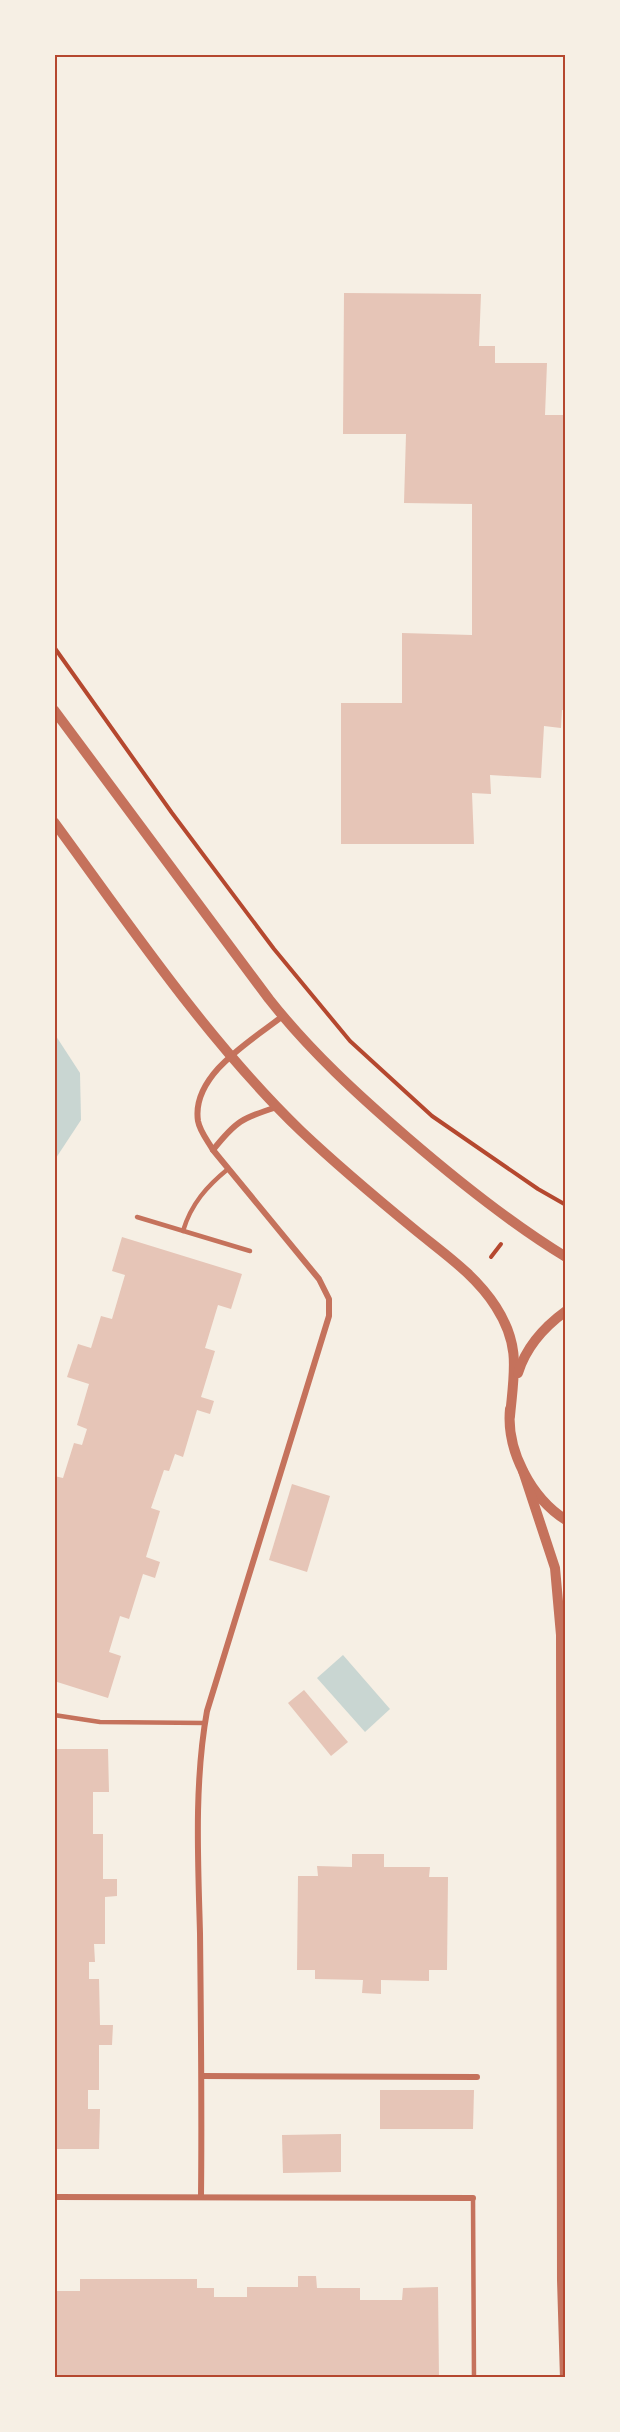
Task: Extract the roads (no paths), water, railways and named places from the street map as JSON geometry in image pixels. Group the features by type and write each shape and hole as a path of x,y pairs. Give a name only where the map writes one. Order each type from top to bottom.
{"street":[{"path":"54,710 283,1016 347,1085 439,1165 492,1207 566,1257"},
{"path":"54,822 150,953 277,1107 336,1163 456,1262 484,1291 512,1338 515,1364 510,1416 513,1444 555,1568 561,1635 562,2280 565,2378"},
{"path":"201,2198 202,2076 198,1873 201,1748 204,1723 329,1316 329,1299 319,1279 213,1150 201,1131 198,1111 207,1080 232,1055 283,1016"},
{"path":"213,1150 233,1125 277,1107"},
{"path":"510,1416 513,1389 521,1364 534,1340 552,1321 566,1311"},
{"path":"523,1471 538,1495 566,1520"},
{"path":"202,2076 477,2077"},
{"path":"54,2197 473,2198"}],"lane":[{"path":"183,1231 188,1214 208,1186 228,1169"},
{"path":"137,1217 250,1251"},
{"path":"54,1715 100,1722 204,1723"},
{"path":"473,2198 474,2378"}]}
